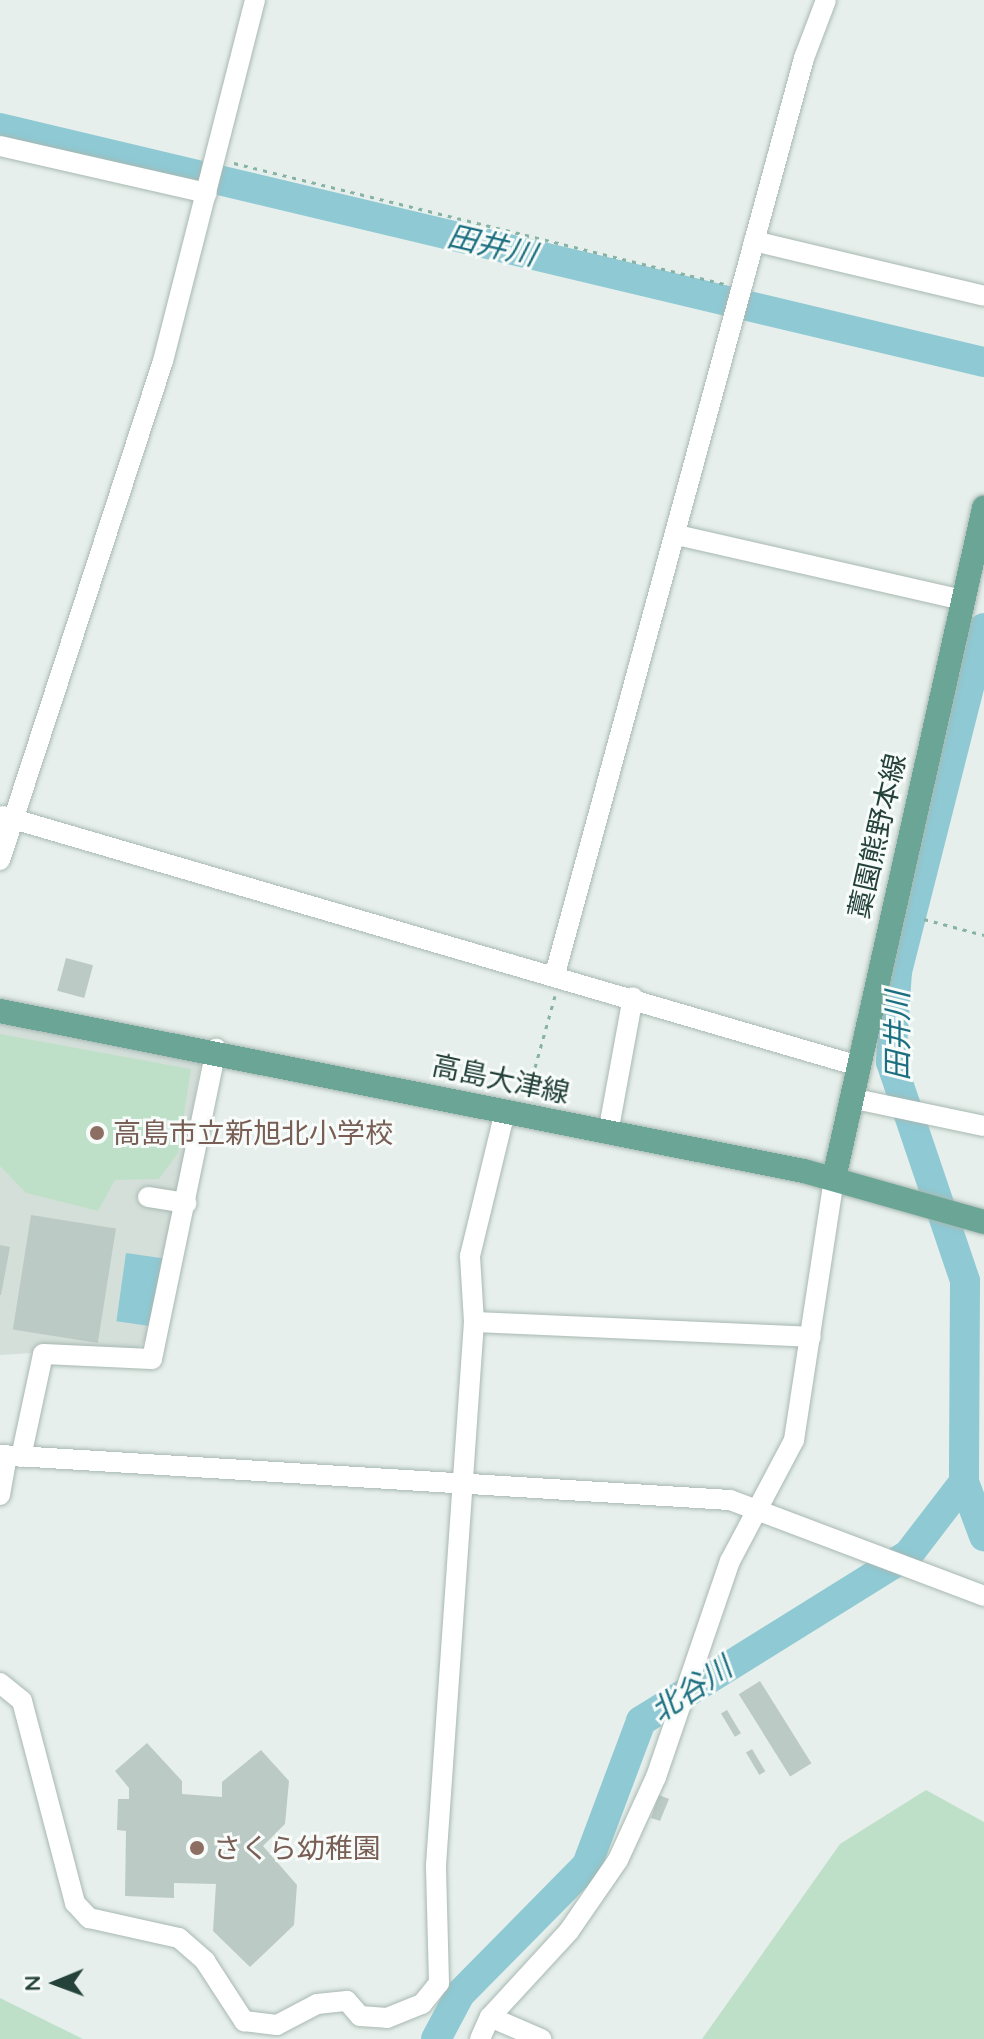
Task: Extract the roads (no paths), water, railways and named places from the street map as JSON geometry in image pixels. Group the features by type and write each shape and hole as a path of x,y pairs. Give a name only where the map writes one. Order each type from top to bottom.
{"main road":[{"name":"藁園熊野本線","path":"834,1178 855,1065 984,508"},
{"name":"高島大津線","path":"0,1011 216,1049 834,1178 984,1222"}],"street":[{"path":"0,860 6,817 163,361 255,0"},
{"path":"555,974 677,535 754,241 826,0"},
{"path":"0,146 208,191"},
{"path":"754,241 984,296"},
{"path":"677,535 963,600"},
{"path":"6,817 555,974 855,1065"},
{"path":"608,1133 633,997"},
{"path":"0,1495 43,1354 152,1359 187,1203 216,1049"},
{"path":"851,1098 984,1126"},
{"path":"0,1683 26,1712 75,1903 89,1918 179,1938 205,1961 244,2021 277,2025 317,2004 347,2001 360,2016 387,2018 422,2004 439,1983 436,1865 474,1322 470,1256 514,1113"},
{"path":"480,2039 490,2017 569,1931 618,1860 656,1777 730,1561 761,1508 794,1440 834,1178"},
{"path":"148,1197 187,1203"},
{"path":"474,1322 811,1337"},
{"path":"10,1457 730,1500 761,1508 984,1596"},
{"path":"490,2017 541,2039"}],"water":[{"path":"126,1253 163,1258 153,1326 116,1321"}],"waterway":[{"name":"田井川","path":"0,128 984,362"},
{"name":"田井川","path":"984,628 897,971 891,1062 965,1281 964,1482 984,1536"},
{"name":"北谷川","path":"436,2039 460,1994 587,1865 641,1721 908,1555 964,1482"}],"place":[{"name":"高島市立新旭北小学校","path":"97,1133"},
{"name":"さくら幼稚園","path":"197,1848"}]}
